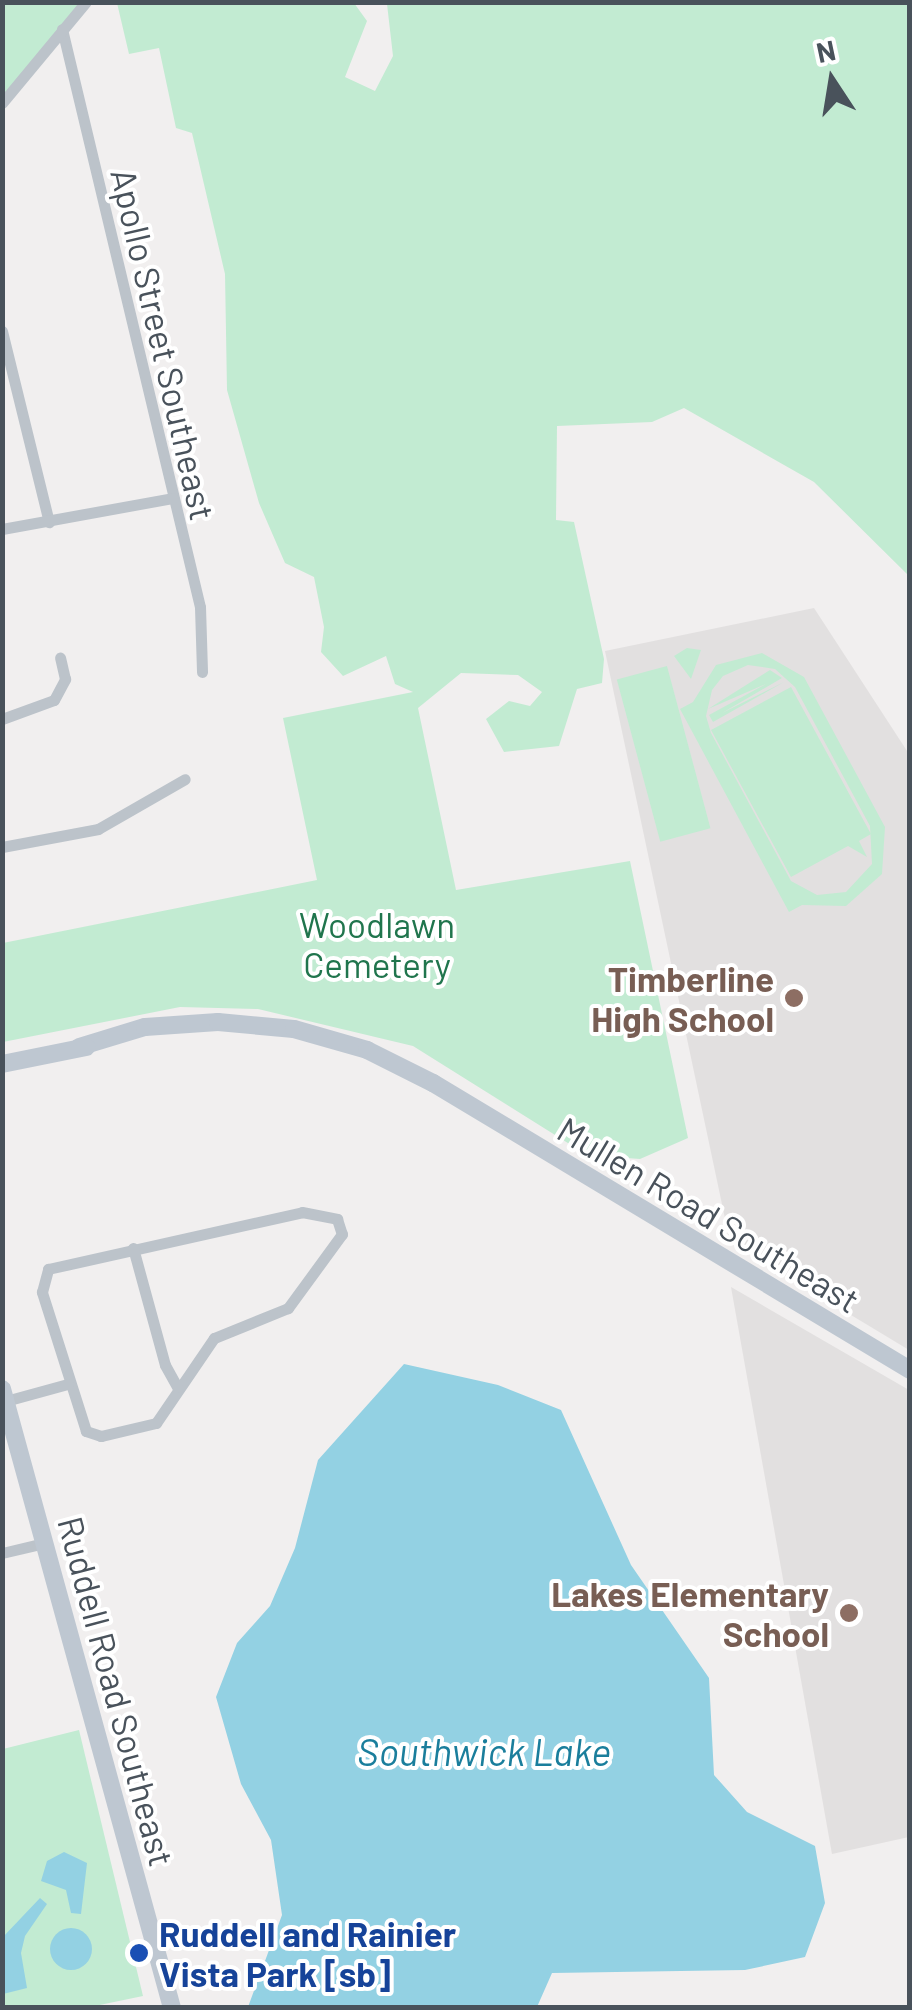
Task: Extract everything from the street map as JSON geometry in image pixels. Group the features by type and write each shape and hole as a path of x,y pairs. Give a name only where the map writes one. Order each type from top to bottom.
{"street":[{"path":"2,103 86,2"},
{"name":"Apollo Street Southeast","path":"62,28 200,607 202,672"},
{"path":"2,331 49,522"},
{"path":"2,530 172,498"},
{"path":"2,719 54,700 64,679 60,658"},
{"path":"2,847 98,829 185,780"},
{"name":"Mullen Road Southeast","path":"2,1064 79,1047 219,1032 292,1040 394,1074 526,1144 910,1370"},
{"path":"311,1212 336,1219 342,1229 336,1249 288,1308 220,1332 156,1423 101,1436 80,1424 68,1384 42,1292 43,1275 54,1265 311,1212"},
{"path":"133,1248 165,1366 177,1388"},
{"path":"4,1398 68,1384"},
{"name":"Ruddell Road Southeast","path":"4,1398 172,2008"},
{"path":"2,1553 44,1543"}],"shaded area":[{"name":"Timberline High School","path":"814,608 909,754 909,1350 730,1242 605,651"},
{"name":"Lakes Elementary School","path":"731,1287 909,1390 909,1837 832,1854"}],"green space":[{"path":"2,3 94,3 69,20 2,103"},
{"name":"Woodlawn Cemetery","path":"117,3 354,3 367,21 345,77 375,91 393,56 387,4 909,3 909,576 814,482 684,408 652,422 557,426 556,520 574,522 604,659 602,683 577,689 559,746 504,752 486,719 509,701 530,706 542,692 518,675 461,673 418,708 456,890 630,861 688,1138 640,1159 587,1155 413,1046 258,1009 180,1007 3,1042 3,943 317,880 283,718 413,692 395,684 386,656 343,676 321,652 324,627 314,577 285,563 259,503 227,390 225,274 192,133 176,128 159,48 129,54"},
{"path":"687,648 701,650 691,679 674,656"},
{"path":"762,653 804,677 885,827 882,874 846,906 802,905 789,912 680,709 693,702 716,665","holes":["748,665 775,669 795,687 870,826 872,864 846,892 817,895 791,881 711,733 706,716 712,690 723,676"]},
{"path":"667,666 710,828 660,842 617,679"},
{"path":"770,670 782,678 722,713 784,682 713,722 709,715 766,684 708,709"},
{"path":"791,687 871,834 859,841 867,857 848,846 791,877 711,730"},
{"path":"79,1730 143,1996 90,2007 3,2008 3,1749"}],"water":[{"name":"Southwick Lake","path":"404,1364 498,1385 561,1410 631,1565 709,1678 714,1775 747,1812 815,1846 825,1903 805,1957 745,1970 552,1973 537,2007 248,2007 282,1915 271,1840 241,1784 216,1697 237,1643 270,1606 295,1548 318,1460"},
{"path":"64,1852 87,1863 81,1914 71,1913 66,1890 41,1881 47,1861"},
{"path":"40,1898 47,1904 25,1936 21,1953 27,1988 3,1994 3,1937"},
{"path":"71,1928 86,1934 92,1949 86,1964 71,1970 56,1964 50,1949 56,1934"}],"place":[{"name":"Timberline High School","path":"794,998"},
{"name":"Lakes Elementary School","path":"849,1613"},
{"name":"Ruddell and Rainier Vista Park [sb]","path":"139,1953"}]}
